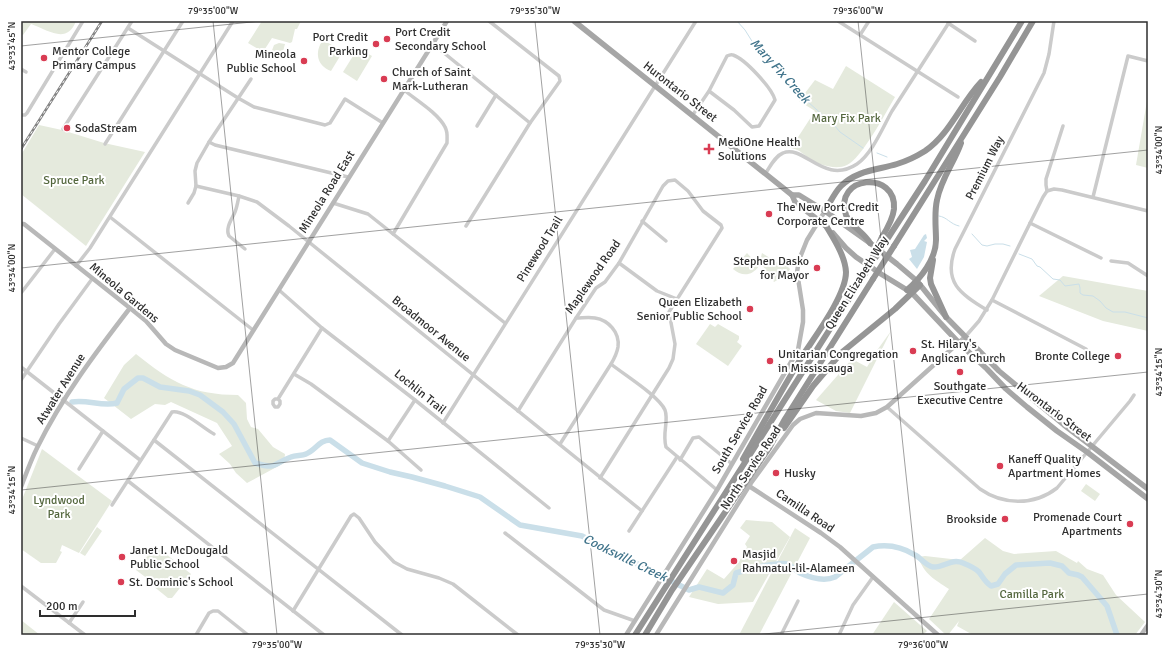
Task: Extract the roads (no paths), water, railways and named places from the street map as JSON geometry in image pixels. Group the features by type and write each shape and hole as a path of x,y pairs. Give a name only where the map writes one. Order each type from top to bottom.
{"highway":[{"name":"Queen Elizabeth Way","path":"635,635 767,430 865,274 884,239 925,181 1022,21"},
{"name":"Queen Elizabeth Way","path":"645,635 672,590 769,448 785,418 964,134 1033,21"},
{"path":"825,211 841,186 852,177 864,171 899,164 926,150 945,130 974,89 989,74"},
{"path":"769,448 813,386 841,353 890,314 918,283 925,271 936,242 936,201 941,185 958,151 964,134"},
{"path":"870,243 866,237 850,222 845,211 844,202 848,192 852,187 860,183 868,181 878,183 884,186 892,197 894,210 884,239"},
{"path":"730,486 736,471 834,305 844,284 846,271 843,260 824,224"},
{"path":"933,252 930,278 931,284 946,317"}],"main road":[{"name":"Hurontario Street","path":"574,21 792,195 794,202 824,224 846,248 885,277 910,292 1006,389 1057,431 1088,452 1148,499"},
{"name":"Hurontario Street","path":"792,195 799,195 825,211 897,264 918,283 946,317 965,337 1012,382 1092,446 1148,488"}],"street":[{"path":"23,115 83,21"},
{"path":"63,129 132,21"},
{"path":"105,144 183,21"},
{"path":"76,266 90,248 110,217 233,21"},
{"name":"Mineola Road East","path":"220,368 232,364 447,21"},
{"path":"466,226 530,123 560,81 560,78 489,21"},
{"name":"Pinewood Trail","path":"443,423 696,21"},
{"path":"838,21 958,97"},
{"path":"860,35 869,21"},
{"name":"Premium Way","path":"987,310 961,293 957,288 952,278 951,261 955,249 1044,73 1049,54 1054,21"},
{"path":"765,174 778,156 789,152 796,153 824,169 841,170 856,165 868,153 917,71 949,22 975,41"},
{"path":"128,28 254,107 325,124 330,123 345,99 383,123"},
{"path":"433,44 530,123"},
{"path":"692,116 709,91 727,56 734,55 759,75 774,98 774,102 759,126 752,127 734,110 709,91"},
{"path":"1093,197 1128,56 1148,61"},
{"path":"21,69 26,72"},
{"path":"188,203 194,194 196,186 196,167 209,142 251,79"},
{"path":"393,234 447,142 448,135 446,127 439,118 404,90"},
{"path":"477,126 496,95"},
{"path":"965,337 980,321 987,310 1047,191 1046,178 1063,126"},
{"path":"209,142 215,145 348,178"},
{"name":"Maplewood Road","path":"518,411 596,288 605,282 618,263 663,186 668,181 675,180 688,191 703,211 721,225 722,228 677,299"},
{"name":"Broadmoor Avenue","path":"196,186 239,196 257,202 642,511"},
{"path":"1047,191 1054,189 1062,190 1148,211"},
{"path":"239,196 235,211 228,226 228,233 229,236 246,249"},
{"path":"333,202 368,214 505,323"},
{"name":"South Service Road","path":"626,635 717,490 798,350 802,332 803,316 798,264 801,252 825,211"},
{"path":"110,217 253,330"},
{"path":"642,221 666,241"},
{"path":"1030,223 1101,258"},
{"name":"Mineola Gardens","path":"21,224 24,224 146,321 166,344 175,350 220,368"},
{"path":"21,293 55,249"},
{"path":"1111,261 1128,263 1148,276"},
{"path":"600,478 670,368 675,344 669,312 677,299 658,290 618,263"},
{"path":"21,380 58,324 92,279"},
{"name":"Lochlin Trail","path":"278,290 322,328 549,508"},
{"path":"992,300 1086,349"},
{"name":"Atwater Avenue","path":"21,487 38,446 64,401 96,352 130,308"},
{"path":"560,444 611,364 618,345 615,331 609,323 594,318 576,318"},
{"path":"278,399 322,328"},
{"name":"North Service Road","path":"656,635 749,486 787,432 800,418 810,414 822,412 861,416 868,416 876,413 887,407 965,337"},
{"path":"611,364 653,396 664,410 666,419 664,437 666,447 717,490"},
{"path":"21,366 140,460"},
{"path":"294,374 311,384 388,441 421,470"},
{"path":"887,407 977,487 1002,500 1016,502 1030,500 1050,493 1057,488 1134,395"},
{"path":"388,441 414,400"},
{"path":"112,505 169,415 175,412 196,421 206,430 214,434"},
{"path":"79,469 102,431"},
{"path":"629,531 693,438 699,437 732,464"},
{"path":"21,438 38,446"},
{"path":"154,440 402,635"},
{"path":"128,481 324,635"},
{"name":"Camilla Road","path":"749,486 821,533 858,563 938,635"},
{"path":"293,611 351,516 355,514 360,518 374,542 394,562 407,569 439,578 453,584 518,635"},
{"path":"505,533 604,610 635,621"},
{"path":"839,635 853,604 873,577"},
{"path":"21,586 85,635"},
{"path":"783,634 798,601"},
{"path":"69,623 83,602"},
{"path":"196,635 209,613 213,610 218,611 248,635"},
{"path":"1141,635 1148,625"}],"water":[{"path":"926,234 927,238 924,241 927,242 924,257 917,269 909,259 912,257 910,250 915,249"}],"waterway":[{"name":"Mary Fix Creek","path":"737,21 745,30 755,46 795,84 799,94 840,132 863,148"},
{"name":"Mary Fix Creek","path":"877,153 887,157"},
{"name":"Mary Fix Creek","path":"939,216 959,226"},
{"name":"Mary Fix Creek","path":"972,234 982,245 987,246 1003,244 1010,246"},
{"name":"Mary Fix Creek","path":"1019,254 1032,259 1037,266 1053,279 1060,280 1065,286 1079,284 1080,293 1083,295 1093,296 1106,308 1113,312 1125,312 1148,318"},
{"name":"Cooksville Creek","path":"72,402 83,401 106,404 117,403 124,389 138,378 143,378 160,387 189,391 200,395 223,412 234,424 255,463 271,466 291,457 306,454 320,443 330,440 362,463 480,497 520,525 582,536 689,590 699,587 723,593 733,585 736,573 762,566 784,563 788,564 800,573 813,578 831,578 835,577 873,547 879,546 889,546 905,550 933,567 951,562 963,563 979,572 991,586 998,584 1005,574 1016,565 1050,563 1062,566 1069,573 1082,577 1107,606 1117,635"}],"railway":[{"path":"21,149 102,21"}],"place":[{"name":"Port Credit Secondary School","path":"387,39"},
{"name":"Port Credit Parking","path":"376,44"},
{"name":"Mentor College Primary Campus","path":"44,58"},
{"name":"Mineola Public School","path":"304,61"},
{"name":"Church of Saint Mark-Lutheran","path":"384,79"},
{"name":"SodaStream","path":"67,128"},
{"name":"MediOne Health Solutions","path":"709,149"},
{"name":"The New Port Credit Corporate Centre","path":"769,214"},
{"name":"Stephen Dasko for Mayor","path":"817,268"},
{"name":"Queen Elizabeth Senior Public School","path":"750,309"},
{"name":"St. Hilary's Anglican Church","path":"913,351"},
{"name":"Bronte College","path":"1118,356"},
{"name":"Unitarian Congregation in Mississauga","path":"770,361"},
{"name":"Southgate Executive Centre","path":"960,372"},
{"name":"Kaneff Quality Apartment Homes","path":"1000,466"},
{"name":"Husky","path":"776,473"},
{"name":"Brookside","path":"1005,519"},
{"name":"Promenade Court Apartments","path":"1130,524"},
{"name":"Janet I. McDougald Public School","path":"122,557"},
{"name":"Masjid Rahmatul-lil-Alameen","path":"734,561"},
{"name":"St. Dominic's School","path":"121,582"}],"park label":[{"name":"Mary Fix Park","path":"846,118"},
{"name":"Spruce Park","path":"74,180"},
{"name":"Lyndwood Park","path":"59,507"},
{"name":"Camilla Park","path":"1032,594"}]}
